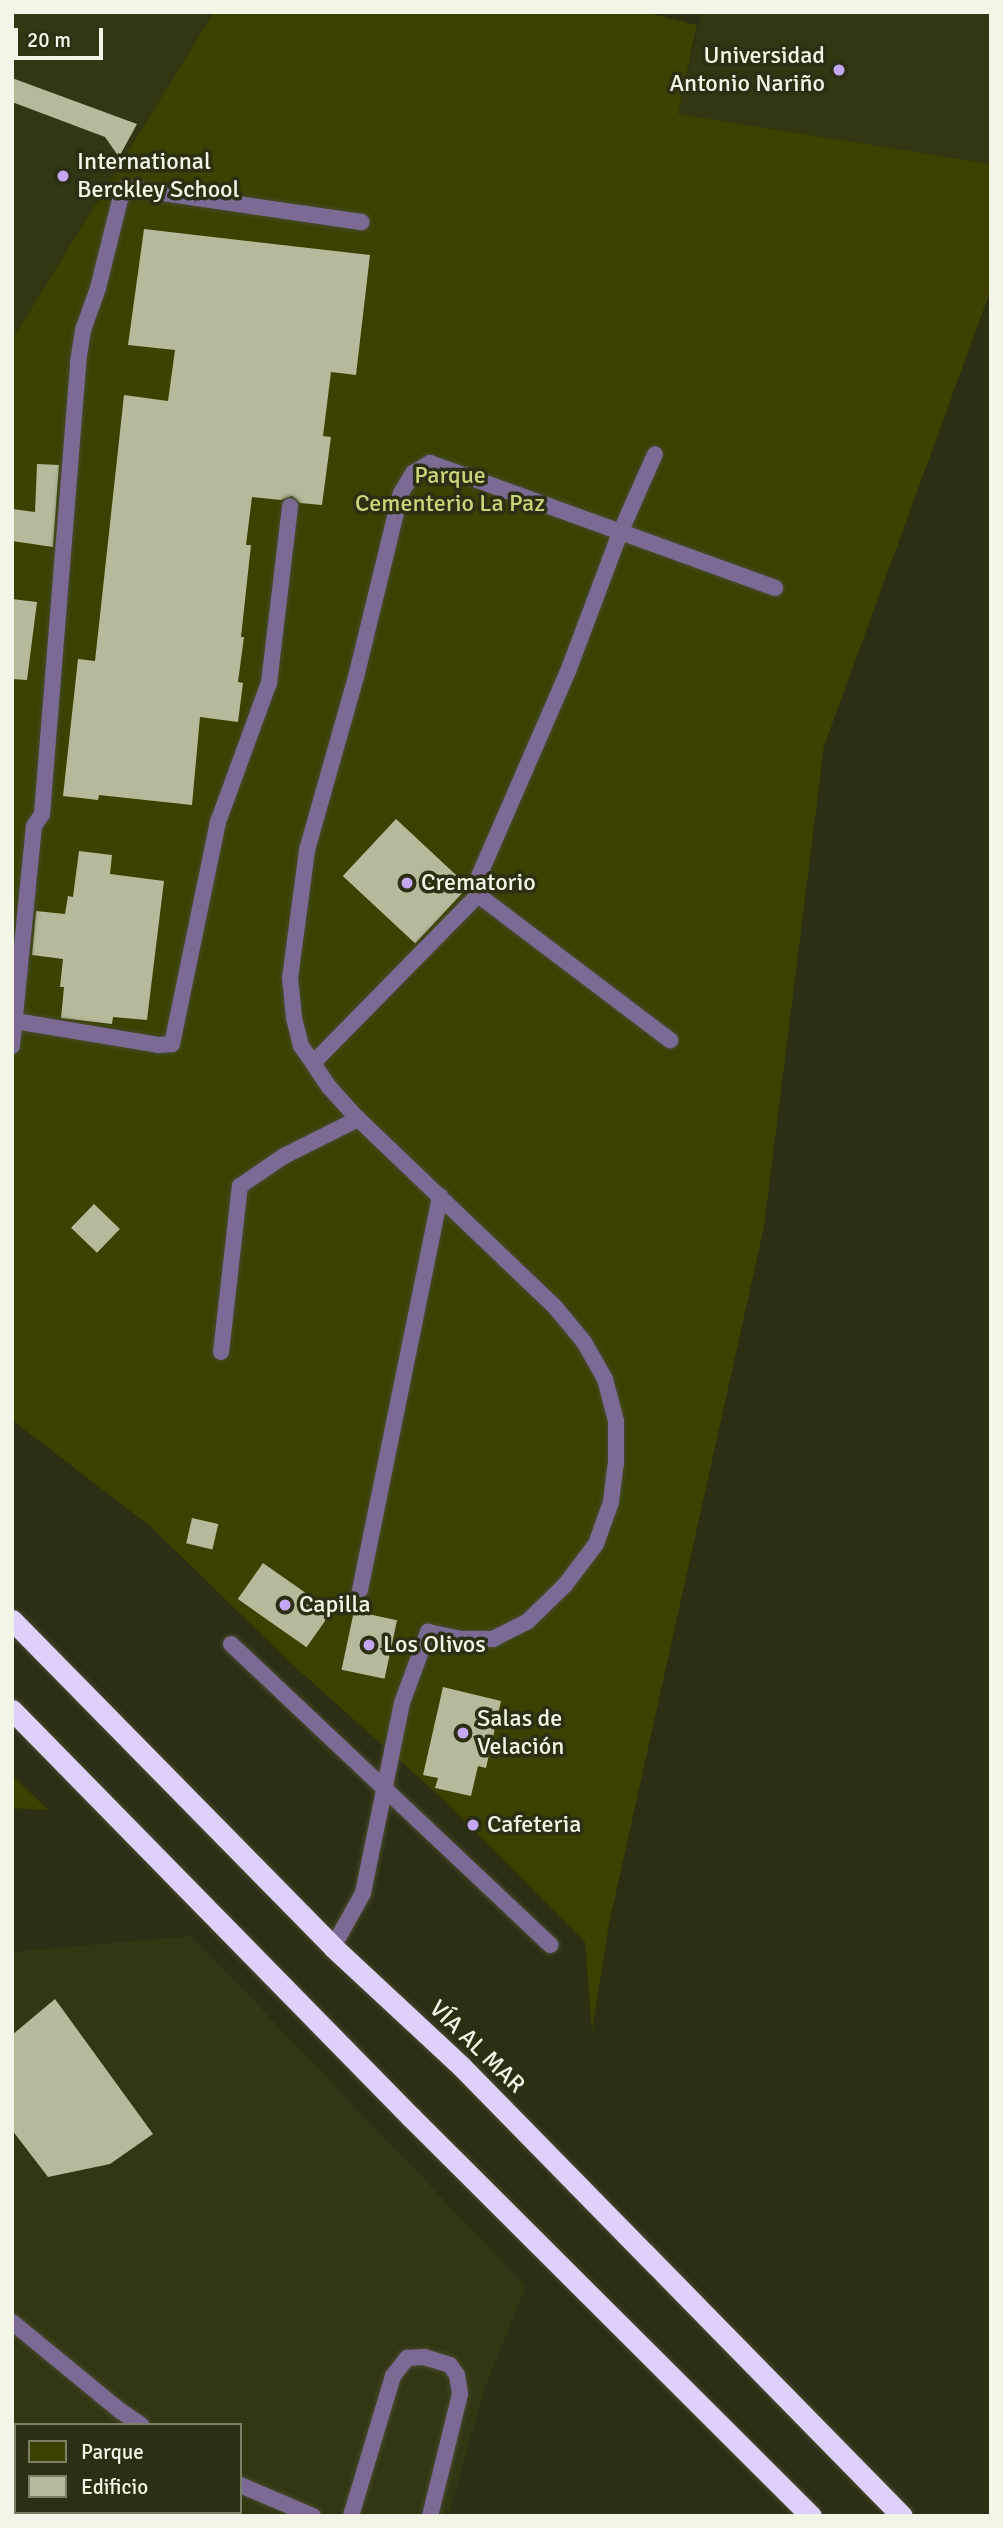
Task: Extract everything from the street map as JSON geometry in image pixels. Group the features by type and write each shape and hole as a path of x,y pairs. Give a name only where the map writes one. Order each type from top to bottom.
{"highway":[{"name":"VÍA AL MAR","path":"12,1620 333,1947 461,2066 902,2516"},
{"path":"12,1710 411,2117 811,2516"}],"lane":[{"path":"12,1046 34,826 41,814 78,362 83,330 98,288 121,196 124,189 135,189 362,222"},
{"path":"313,1063 478,895 479,876 566,674 620,533 655,454"},
{"path":"333,1947 363,1893 402,1703 428,1632 460,1639 493,1639 528,1620 565,1585 596,1544 611,1502 616,1464 616,1421 605,1379 584,1342 555,1307 358,1119 329,1087 301,1046 293,1018 290,978 307,850 356,677 401,493 414,472 430,463 775,588"},
{"path":"15,1021 158,1045 172,1044 218,822 269,683 290,506"},
{"path":"478,895 670,1040"},
{"path":"221,1352 240,1186 284,1156 358,1119"},
{"path":"360,1590 440,1196"},
{"path":"231,1644 550,1945"},
{"path":"12,2322 138,2423"},
{"path":"351,2516 393,2376 407,2358 424,2357 450,2365 457,2375 460,2394 430,2516"},
{"path":"242,2486 313,2516"}],"shaded area":[{"name":"International Berckley School","path":"12,12 214,12 12,340"},
{"name":"Universidad Antonio Nariño","path":"702,12 991,12 991,164 678,114"},
{"path":"192,1936 526,2286 485,2387 448,2516 12,2516 12,1952"}],"green space":[{"name":"Parque Cementerio La Paz","path":"214,12 643,12 697,25 678,114 991,164 991,289 824,746 764,1227 609,1924 592,2031 585,1942 444,1800 294,1666 150,1526 12,1420 12,340"},
{"path":"12,1775 48,1810 12,1808"}],"building":[{"path":"12,78 137,124 119,157 105,137 12,102"},
{"path":"144,229 370,255 356,375 331,372 323,436 331,437 322,505 300,503 292,496 281,500 252,497 246,545 251,545 241,637 244,637 238,682 243,683 238,722 200,717 192,805 99,795 98,800 63,796 78,659 95,661 124,395 168,401 175,350 128,345"},
{"path":"37,464 59,465 53,547 12,541 12,509 35,512"},
{"path":"12,599 37,602 27,680 12,679"},
{"name":"Crematorio","path":"396,819 468,887 415,944 343,876"},
{"path":"79,851 112,855 110,874 164,881 147,1020 113,1017 112,1024 61,1018 63,959 32,955 36,911 65,914 68,896 73,897"},
{"path":"94,1204 120,1229 97,1253 71,1228"},
{"path":"192,1518 218,1524 212,1549 186,1543"},
{"name":"Capilla","path":"263,1563 332,1611 307,1647 238,1599"},
{"name":"Los Olivos","path":"354,1611 397,1620 385,1679 342,1670"},
{"name":"Salas de Velación","path":"443,1687 501,1701 486,1768 478,1766 471,1796 435,1788 438,1778 423,1775"},
{"path":"55,1999 153,2134 110,2164 48,2177 12,2130 12,2035"}],"place":[{"name":"Universidad Antonio Nariño","path":"839,70"},
{"name":"International Berckley School","path":"63,176"},
{"name":"Crematorio","path":"407,883"},
{"name":"Capilla","path":"285,1605"},
{"name":"Los Olivos","path":"369,1645"},
{"name":"Salas de Velación","path":"463,1733"},
{"name":"Cafeteria","path":"473,1825"}]}
